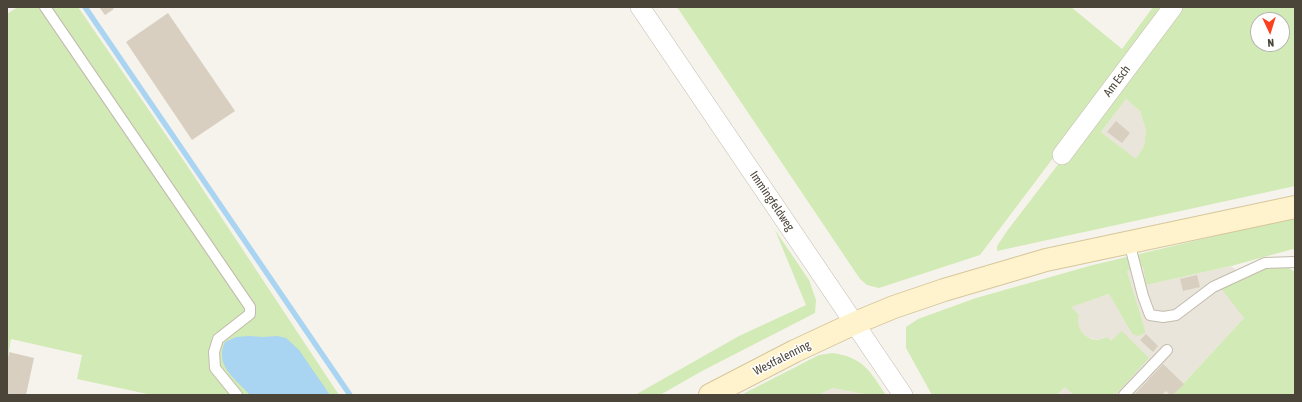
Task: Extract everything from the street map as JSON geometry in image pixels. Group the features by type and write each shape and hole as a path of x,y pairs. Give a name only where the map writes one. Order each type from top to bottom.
{"street":[{"name":"Immingfeldweg","path":"640,7 903,395"},
{"name":"Am Esch","path":"1062,155 1173,7"},
{"name":"Westfalenring","path":"710,395 795,351 855,323 894,307 944,290 1046,260 1295,207"}],"lane":[{"path":"45,7 250,307 250,314 218,339 214,352 215,368 237,395"},
{"path":"1129,242 1143,296 1150,315 1162,317 1176,315 1213,287 1265,263 1295,262"},
{"path":"1124,395 1167,350"}],"shaded area":[{"path":"1126,99 1140,111 1146,130 1144,146 1136,160 1101,132"},
{"path":"1231,266 1243,276 1244,318 1173,395 1057,395 1088,364 1107,337 1101,340 1086,337 1080,330 1078,318 1070,307 1109,294 1132,334 1144,326 1127,271 1143,267 1146,285"},
{"path":"833,388 869,395 818,395"}],"green space":[{"path":"18,7 78,7 188,167 339,395 152,395 77,379 82,355 11,339 7,362 7,14"},
{"path":"677,7 1071,7 1122,49 1153,7 1167,7 980,255 879,288 867,285 860,279"},
{"path":"1179,7 1295,7 1295,186 997,251 997,246","holes":["1126,99 1140,111 1146,130 1144,146 1136,159 1101,132"]},
{"path":"1295,217 1295,251 1293,249 1231,266 1146,285 1143,267 1127,271 1144,326 1145,333 1138,336 1132,334 1109,294 1071,307 1079,315 1079,326 1085,335 1095,340 1107,337 1111,341 1122,331 1149,358 1115,395 1074,395 1065,387 1057,395 932,395 906,348 906,327 918,319 976,298 1093,265"},
{"path":"775,230 809,280 816,300 815,313 702,371 660,395 635,395 739,336 806,305"},
{"path":"1271,267 1289,268 1295,272 1295,395 1173,395 1244,318 1221,288 1243,276"},
{"path":"833,353 852,358 865,366 886,395 869,395 833,388 818,395 741,395 819,355"}],"water":[{"path":"277,336 286,338 299,350 330,395 250,395 228,372 222,358 222,351 225,342 236,337"}],"building":[{"path":"99,7 112,7 114,9 105,15"},
{"path":"168,13 235,111 192,140 126,42"},
{"path":"1116,121 1130,133 1122,143 1107,132"},
{"path":"1197,275 1200,287 1183,291 1180,279"},
{"path":"1146,334 1158,346 1153,352 1140,340"},
{"path":"9,352 34,358 26,395 7,395 7,362"},
{"path":"1163,364 1184,384 1173,395 1170,395 1166,391 1162,395 1134,395"}],"waterway":[{"path":"85,7 350,395"}]}
